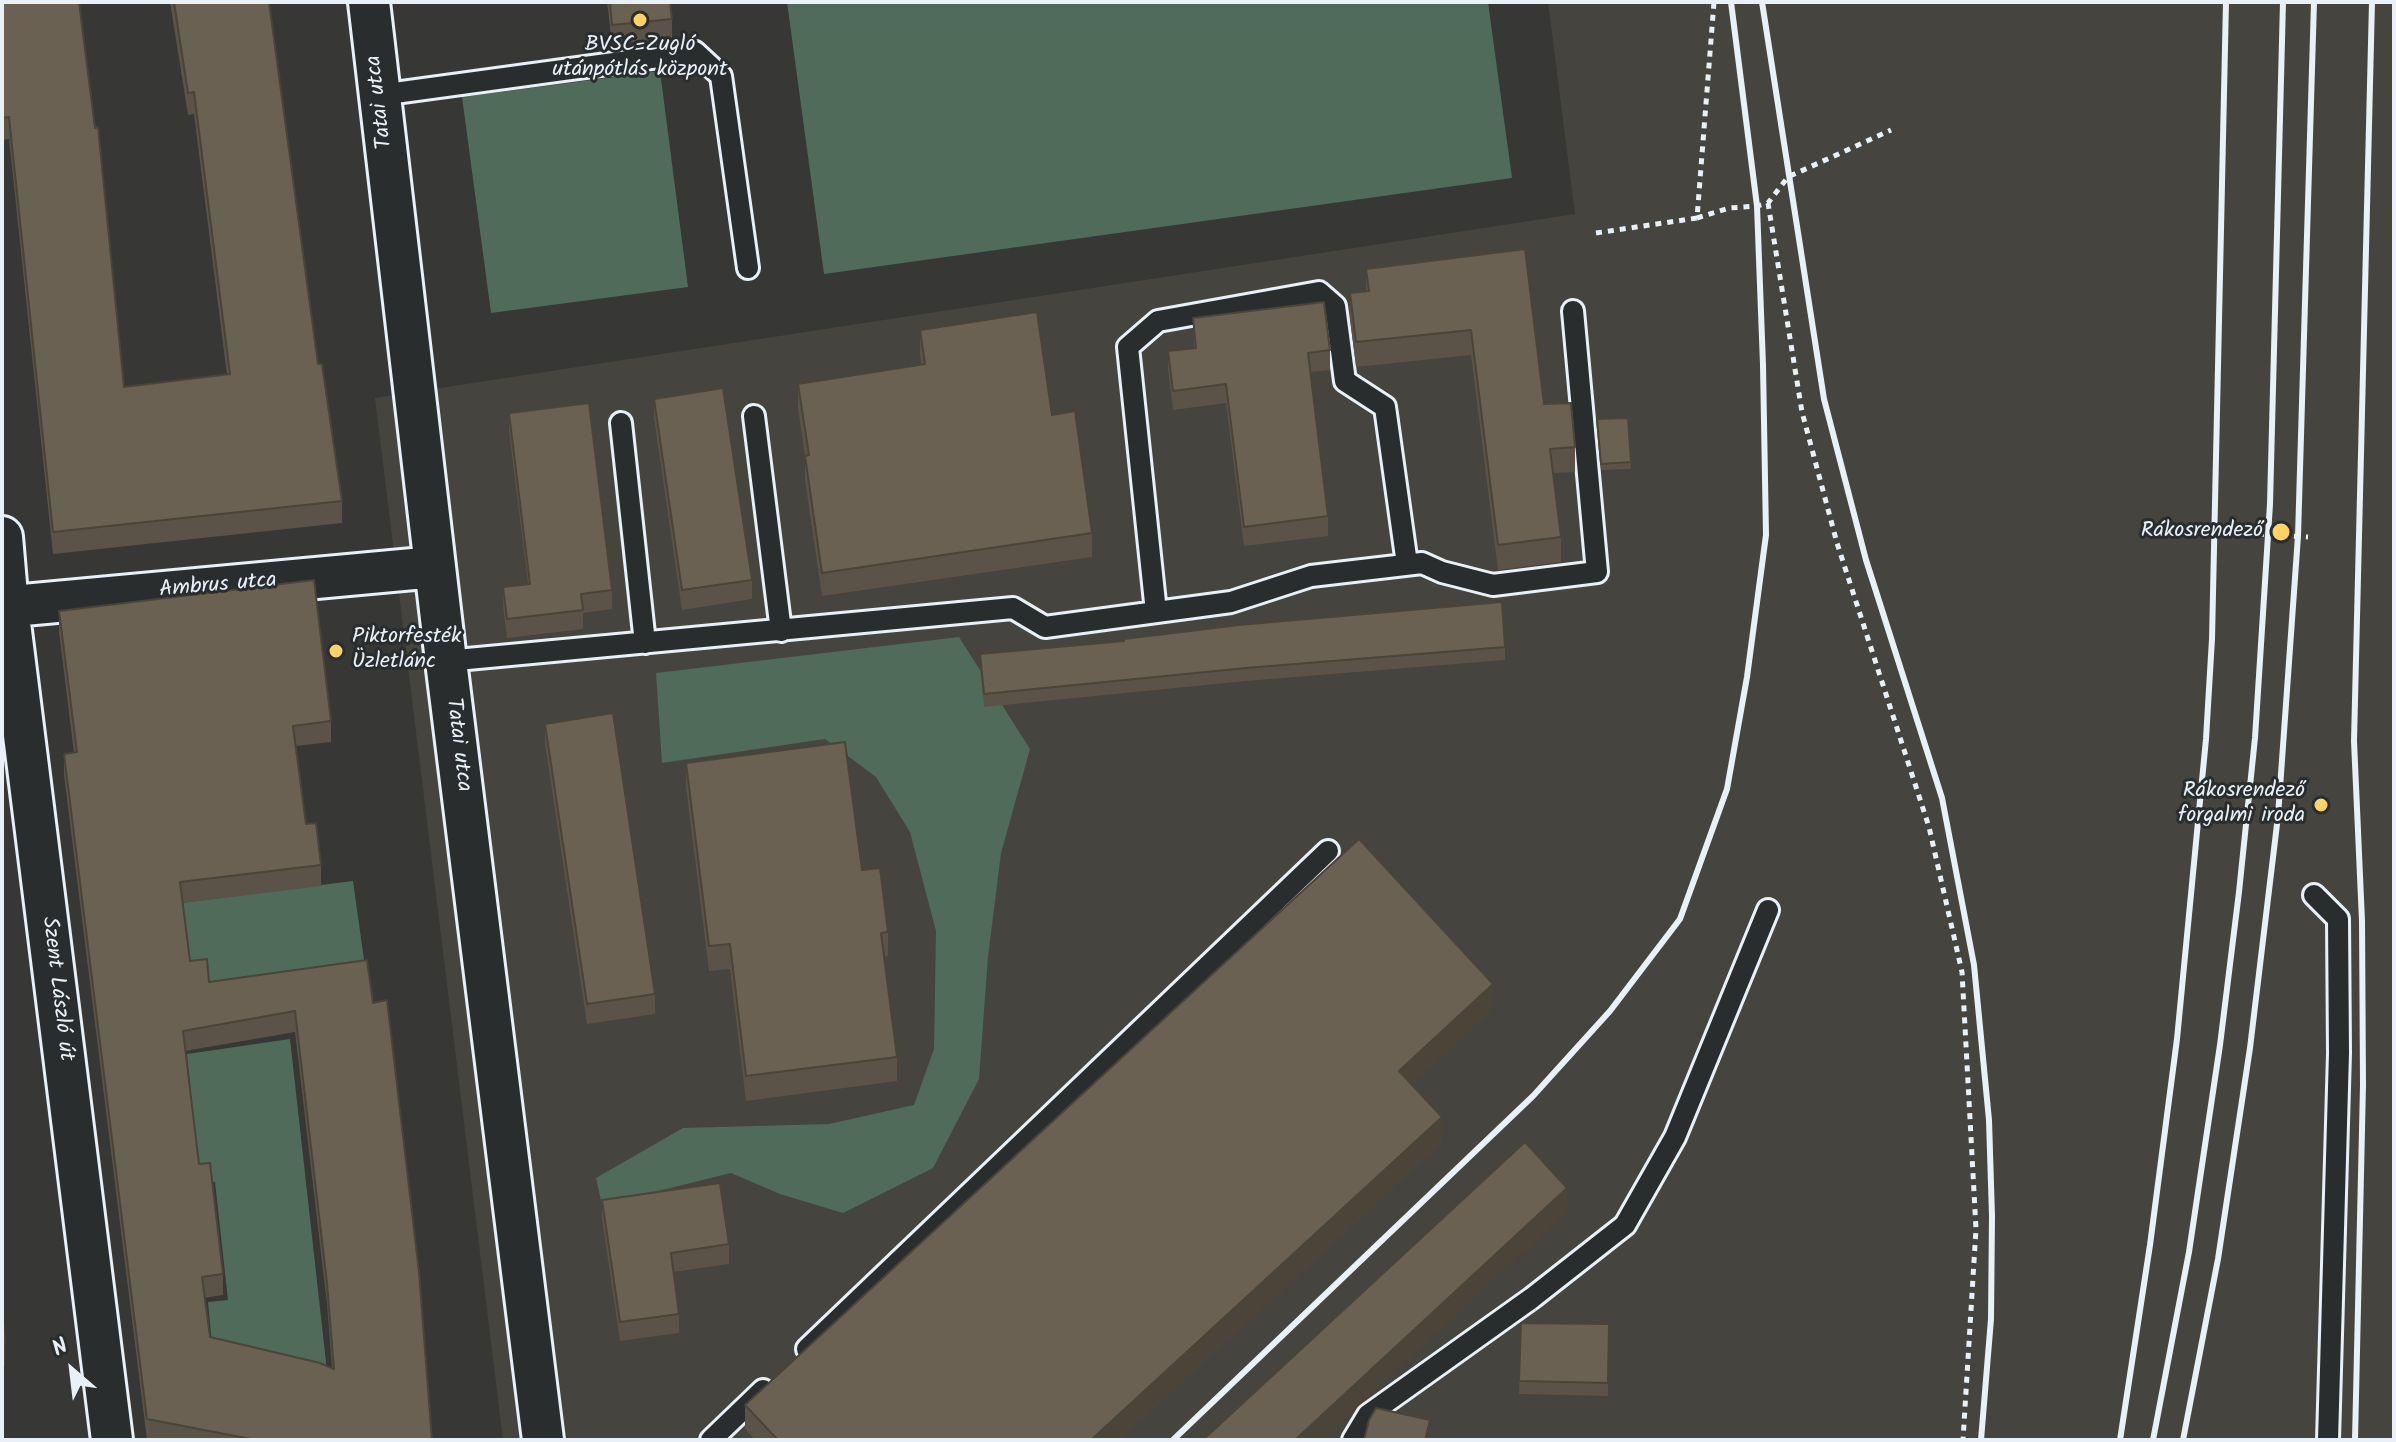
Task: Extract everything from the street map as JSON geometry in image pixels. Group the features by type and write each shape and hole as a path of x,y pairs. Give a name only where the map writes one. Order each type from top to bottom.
{"street":[{"name":"Tatai utca","path":"369,2 446,661 543,1440"},
{"name":"Szent László út","path":"2,537 5,607 112,1440"},
{"name":"Ambrus utca","path":"5,607 435,567"}],"lane":[{"path":"380,95 695,52 721,76 748,268"},
{"path":"1156,612 1128,347 1158,321 1319,292 1335,306 1345,381 1385,407 1407,564"},
{"path":"446,661 1013,608 1045,627 1231,602 1311,576 1407,564 1422,563 1442,572 1493,585 1597,572 1573,311"},
{"path":"754,416 781,631"},
{"path":"621,423 645,643"},
{"path":"711,1440 1328,851"},
{"path":"2314,895 2338,919 2339,1053 2328,1440"},
{"path":"1353,1440 1368,1415 1532,1298 1625,1225 1675,1137 1768,910"}],"path":[{"path":"1697,218 1714,2"},
{"path":"1596,233 1697,218 1729,208 1768,203 1788,177 1891,130"},
{"path":"1768,203 1802,412 1837,543 1929,827 1962,972 1976,1229 1963,1440"},
{"path":"2258,534 2308,537"}],"shaded area":[{"path":"1548,2 2394,2 2394,1440 503,1440 375,398 1575,214"}],"green space":[{"path":"787,2 1488,2 1512,178 824,274"},
{"path":"660,71 688,287 491,313 462,97"},
{"path":"959,637 1030,749 1001,853 988,957 979,1079 933,1168 843,1213 780,1194 731,1173 602,1205 596,1178 683,1128 829,1124 914,1105 934,1049 936,931 910,832 876,777 825,739 662,763 656,673"},
{"path":"353,881 367,981 236,999 190,982 180,903"},
{"path":"290,1039 328,1380 213,1354 208,1302 228,1300 215,1182 198,1179 187,1054"}],"building":[{"path":"2,2 79,2 95,128 98,127 124,387 230,374 194,92 188,93 174,2 269,2 318,364 322,364 342,501 53,532 9,117 2,118"},
{"path":"610,2 670,2 672,19 612,25"},
{"path":"1525,249 1544,404 1571,403 1575,447 1550,449 1561,537 1498,545 1471,330 1356,342 1350,293 1369,291 1366,269"},
{"path":"1324,302 1330,350 1308,353 1328,516 1244,527 1226,384 1173,391 1168,351 1196,348 1193,318"},
{"path":"1037,312 1052,415 1075,411 1092,533 822,573 798,384 925,364 920,330"},
{"path":"723,388 752,580 682,590 654,399"},
{"path":"589,403 612,590 581,594 583,610 507,619 503,587 530,584 509,413"},
{"path":"1628,418 1631,462 1601,464 1597,419"},
{"path":"314,580 331,721 293,726 306,824 316,823 321,865 180,882 190,961 207,959 209,982 367,960 373,1003 387,1000 419,1272 432,1440 256,1440 147,1419 64,754 77,752 59,611","holes":["295,1011 334,1369 210,1337 202,1277 223,1274 210,1163 199,1164 183,1031"]},
{"path":"1502,602 1505,647 984,694 980,654 1124,641 1239,625"},
{"path":"613,713 655,994 587,1004 545,724"},
{"path":"845,742 862,870 880,868 888,932 881,933 897,1057 746,1076 730,944 709,946 686,763"},
{"path":"1359,839 1493,984 1399,1071 1442,1117 1091,1440 778,1440 745,1405"},
{"path":"1525,1142 1567,1188 1295,1440 1203,1440"},
{"path":"720,1183 729,1244 671,1253 679,1314 620,1322 602,1200"},
{"path":"2,1310 5,1342 2,1343"},
{"path":"1521,1323 1609,1324 1608,1383 1519,1381"},
{"path":"1376,1408 1430,1420 1425,1440 1364,1440"}],"railway":[{"path":"1173,1440 1533,1096 1610,1011 1680,919 1727,789 1747,677 1766,535 1757,206 1731,2"},
{"path":"1762,2 1824,399 1866,560 1942,798 1974,965 1989,1120 1992,1216 1991,1319 1981,1440"},
{"path":"2120,1440 2177,1039 2206,739 2212,639 2226,2"},
{"path":"2153,1440 2189,1252 2220,1045 2255,738 2270,504 2283,2"},
{"path":"2183,1440 2218,1259 2250,1048 2278,816 2298,536 2314,2"},
{"path":"2355,1440 2363,1085 2362,921 2354,741 2372,2"}],"place":[{"name":"BVSC-Zugló utánpótlás központ","path":"640,20"},
{"name":"Rákosrendező","path":"2281,532"},
{"name":"Piktorfesték Üzletlánc","path":"336,651"},
{"name":"Rákosrendező forgalmi iroda","path":"2321,805"}]}
